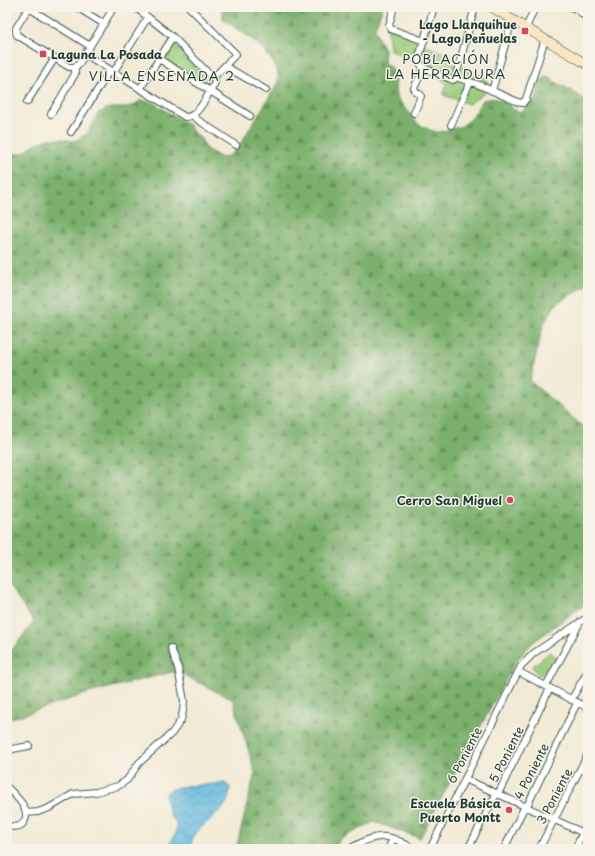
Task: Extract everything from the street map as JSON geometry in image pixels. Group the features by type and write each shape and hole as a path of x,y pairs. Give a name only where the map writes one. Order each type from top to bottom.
{"street":[{"path":"90,46 29,7 17,27 16,32 18,36 69,67 75,67 78,66 114,7"},
{"path":"77,7 104,24"},
{"path":"85,54 183,116 193,116 210,91 214,83 213,78 173,37 135,7"},
{"path":"189,7 236,54 213,78"},
{"path":"394,7 389,25 391,29 424,42"},
{"path":"434,7 419,58 421,65 424,68 453,80 458,78 477,84 518,102 524,102 546,39"},
{"path":"458,78 457,72 475,7"},
{"path":"526,28 535,7"},
{"path":"571,7 579,9 588,19"},
{"path":"494,8 588,65"},
{"path":"71,132 148,17"},
{"path":"492,91 512,20"},
{"path":"140,89 173,37"},
{"path":"27,102 55,58"},
{"path":"159,59 250,116"},
{"path":"224,66 266,90"},
{"path":"51,114 75,74 75,67"},
{"path":"414,113 421,96 415,90 415,86 424,68"},
{"path":"451,125 470,82"},
{"path":"193,116 236,145"},
{"name":"6 Poniente","path":"430,849 519,672 529,657 588,617"},
{"path":"548,687 579,623"},
{"path":"26,813 38,812 49,808 73,794 96,792 118,786 127,780 143,759 172,733 181,720 184,701 181,679 171,648"},
{"path":"574,701 588,671"},
{"path":"519,672 588,708"},
{"name":"5 Poniente","path":"468,849 497,794 548,687"},
{"name":"4 Poniente","path":"504,849 526,807 574,701"},
{"path":"7,750 29,746"},
{"name":"3 Poniente","path":"539,849 588,754"},
{"path":"465,779 585,834"},
{"path":"7,788 23,806 26,813 26,819 21,825 15,827 7,826"},
{"path":"575,849 585,834 588,822"},
{"path":"350,849 359,843 378,836 393,839 415,849"},
{"path":"388,849 393,839"}],"green space":[{"path":"225,7 383,7 375,28 378,38 385,51 384,63 390,67 394,73 396,97 418,124 437,132 462,126 472,118 485,99 500,100 521,112 526,108 528,102 536,99 541,81 546,77 550,77 553,81 578,95 588,105 588,284 556,304 543,325 530,381 588,431 588,602 532,643 516,661 420,838 374,822 340,839 335,849 236,849 255,772 233,700 176,671 89,693 7,720 7,656 34,622 7,583 7,134 13,153 19,154 25,152 35,144 49,139 74,141 87,134 98,113 109,108 125,108 134,105 141,100 153,103 189,125 193,132 201,139 206,149 222,158 229,156 237,149 278,83 277,73 267,54 250,38 223,19 222,10"},
{"path":"387,24 420,43 452,57 450,62 485,77 490,89 469,104 443,95 447,83 422,70 418,63 390,50"},
{"path":"172,43 174,43 210,82 207,87 165,60 163,57"},
{"path":"550,652 558,662 539,676 532,667"}],"water":[{"path":"225,783 230,787 228,798 218,813 198,831 193,839 190,849 165,849 174,838 177,827 176,822 171,817 167,806 165,796 168,792 181,787"}],"place":[{"name":"Lago Llanquihue - Lago Peñuelas","path":"525,31"},
{"name":"Laguna La Posada","path":"43,54"},
{"name":"Cerro San Miguel","path":"510,500"},
{"name":"Escuela Básica Puerto Montt","path":"509,810"}],"district":[{"name":"POBLACIÓN LA HERRADURA","path":"446,66"},
{"name":"VILLA ENSENADA 2","path":"162,75"}]}
